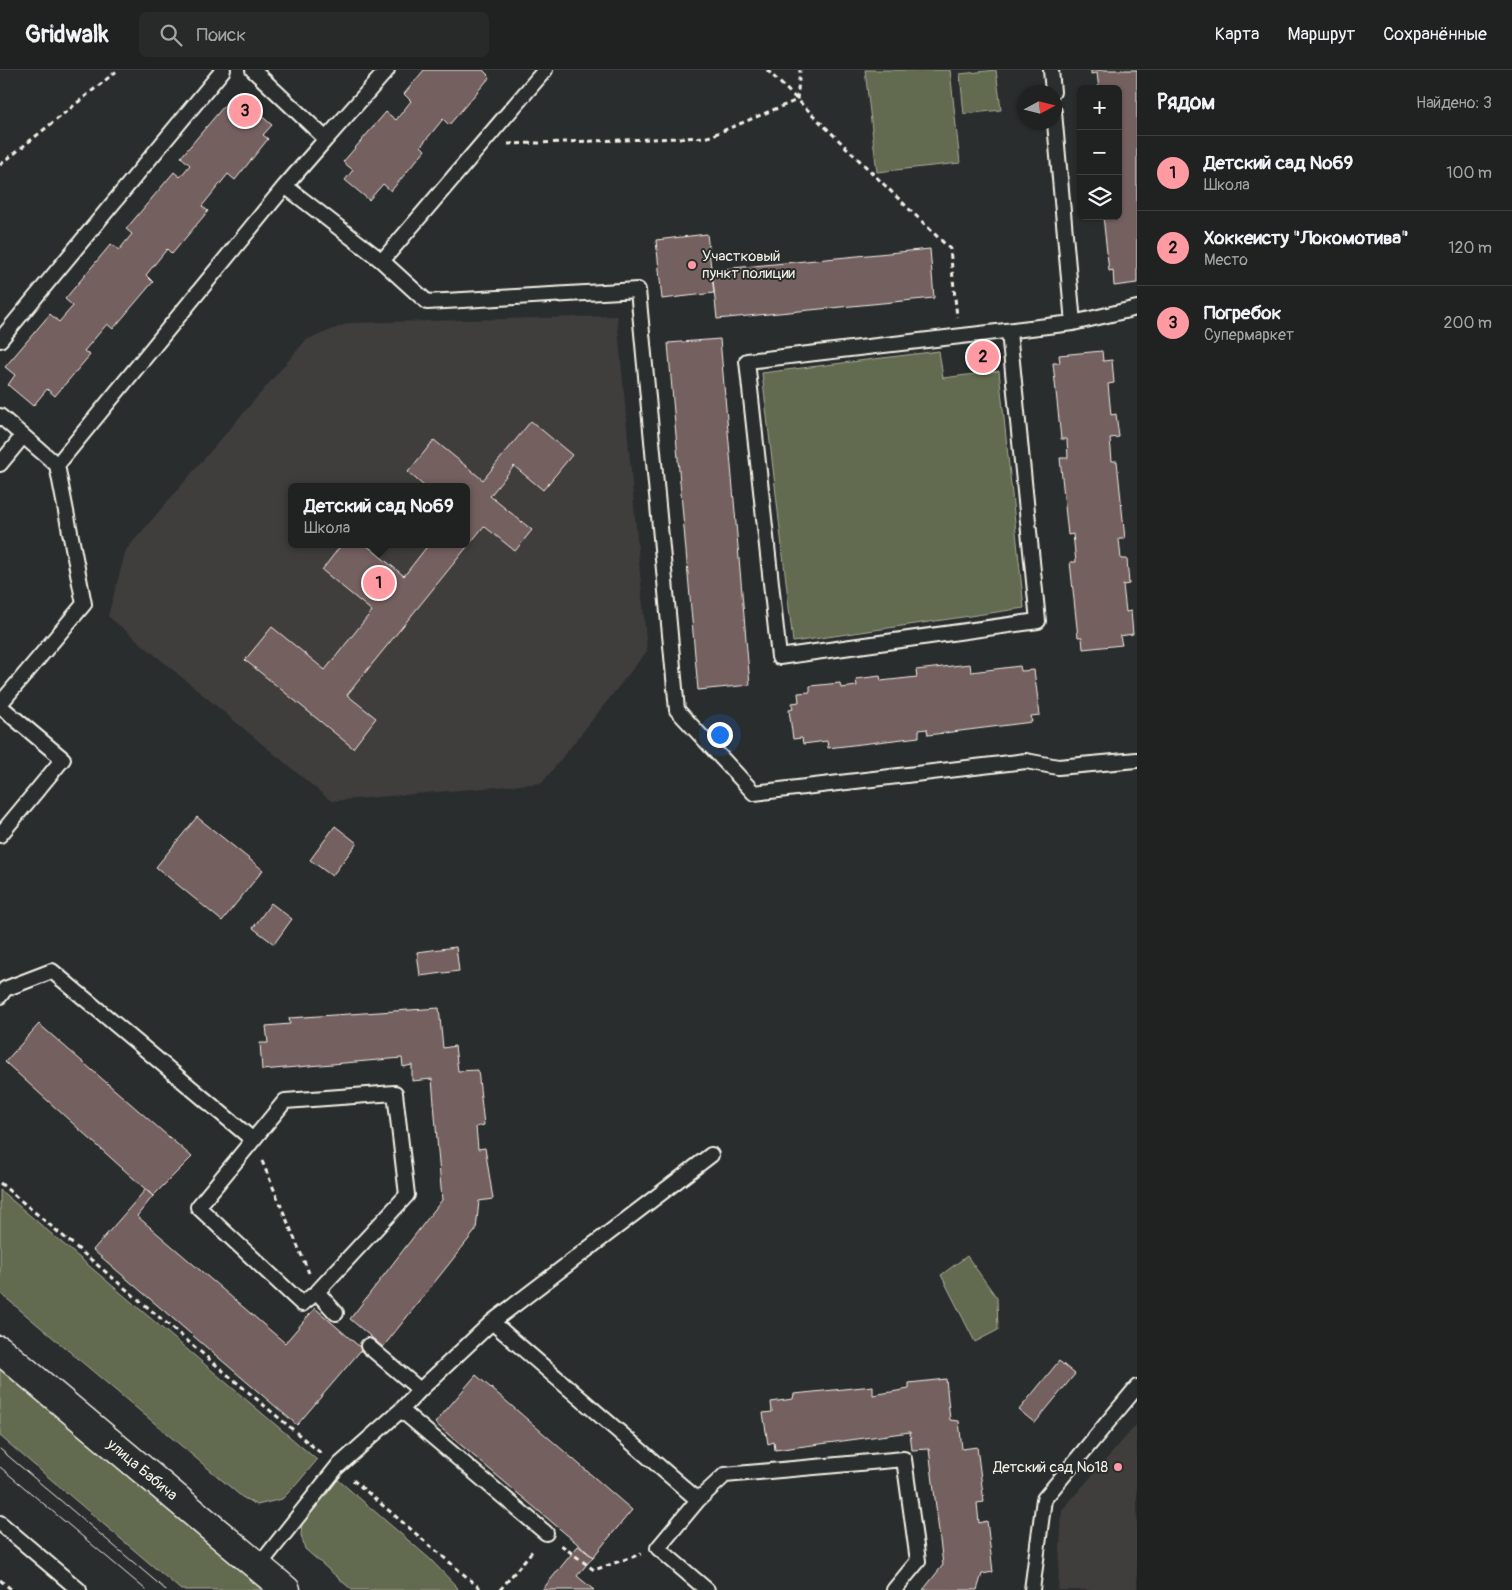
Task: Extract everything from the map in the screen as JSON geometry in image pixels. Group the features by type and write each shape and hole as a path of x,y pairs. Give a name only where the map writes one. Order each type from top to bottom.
{"street":[{"name":"улица Бабича","path":"0,1350 286,1590"}],"lane":[{"path":"0,340 223,70"},
{"path":"253,70 326,139"},
{"path":"57,465 285,186 387,70"},
{"path":"382,261 545,70"},
{"path":"1051,70 1052,85"},
{"path":"1056,130 1073,323"},
{"path":"285,186 382,261 427,302 638,290 677,710 754,793 1026,761 1058,767 1137,760"},
{"path":"1008,332 1038,621 779,657 747,361 1008,332 1073,323 1137,308"},
{"path":"0,416 57,465 84,604 0,705 63,759 0,835"},
{"path":"0,464 23,436"},
{"path":"2,990 52,971 253,1140"},
{"path":"395,1093 408,1195 317,1292 302,1304 198,1207 285,1101 395,1093"},
{"path":"258,1567 337,1467 401,1410 492,1322 711,1155"},
{"path":"317,1292 336,1313"},
{"path":"492,1322 698,1500"},
{"path":"368,1346 420,1390"},
{"path":"1032,1590 1044,1500 1137,1387"},
{"path":"401,1410 546,1533"},
{"path":"707,1590 658,1548 698,1500 725,1475 904,1459 918,1561 894,1590"},
{"path":"0,1523 79,1590"}],"path":[{"path":"0,165 118,70"},
{"path":"767,70 950,249 959,337"},
{"path":"797,100 800,70"},
{"path":"481,144 708,137 797,100"},
{"path":"253,1140 317,1292"},
{"path":"0,1183 482,1590"},
{"path":"500,1590 546,1533 594,1570 658,1548"},
{"path":"0,1580 12,1590"}],"shaded area":[{"path":"617,316 647,651 542,783 331,801 108,616 126,550 306,340 349,323"},
{"name":"Детский сад №18","path":"1137,1424 1137,1590 1058,1590 1062,1510"}],"green space":[{"path":"865,70 950,70 960,163 877,172"},
{"path":"996,70 1001,110 964,114 960,74"},
{"path":"939,351 943,378 999,371 1024,608 793,642 762,373"},
{"path":"0,1190 317,1460 282,1499 257,1505 242,1497 0,1293"},
{"path":"967,1256 997,1298 998,1330 975,1342 941,1275"},
{"path":"0,1369 262,1590 181,1590 0,1436"},
{"path":"336,1478 430,1559 458,1590 352,1590 305,1549 301,1535 302,1521"}],"building":[{"path":"424,70 483,70 490,77 449,125 443,119 421,146 425,150 391,191 383,184 369,200 345,180 353,170 343,162 386,112 396,120 411,101 404,94"},
{"path":"1091,70 1137,70 1137,283 1114,286 1113,270 1109,271 1103,220 1122,220 1122,85 1098,85 1097,73 1091,74"},
{"path":"229,100 239,108 244,101 272,125 263,135 268,139 235,180 228,174 202,206 208,211 172,254 167,249 146,275 153,282 113,329 107,324 84,351 90,355 55,396 47,389 33,406 8,385 15,375 5,367 50,314 59,322 73,306 65,299 111,244 119,250 132,234 126,229 174,172 180,177 190,165 181,157"},
{"path":"707,234 714,293 662,299 656,240"},
{"path":"930,249 934,298 717,319 712,270"},
{"path":"720,339 750,685 698,690 668,343"},
{"path":"1102,351 1103,361 1112,360 1114,383 1108,384 1111,415 1116,414 1119,437 1110,438 1112,461 1117,461 1125,539 1119,539 1121,559 1127,559 1129,584 1123,585 1126,612 1131,611 1133,634 1120,636 1122,645 1083,649 1082,637 1078,637 1070,562 1076,562 1073,534 1068,535 1060,458 1068,458 1067,439 1061,439 1053,363 1060,363 1059,355"},
{"path":"531,421 572,455 543,490 514,466 490,496 532,530 515,551 484,526 470,543 470,483 420,483 408,472 434,440 483,480"},
{"path":"339,548 370,548 404,576 426,548 466,548 347,695 376,718 353,748 245,660 272,627 325,670 372,611 322,570"},
{"path":"970,664 971,672 1020,666 1021,671 1034,670 1040,715 1031,716 1032,722 928,735 927,729 919,730 919,737 828,748 827,741 803,744 802,738 793,739 789,710 793,709 792,703 799,702 798,693 810,692 810,686 840,683 841,688 857,686 856,679 880,676 881,681 917,677 916,670"},
{"path":"197,817 263,870 222,921 156,867"},
{"path":"335,826 357,843 332,876 310,860"},
{"path":"271,903 292,919 274,944 253,928"},
{"path":"456,947 459,971 420,976 417,952"},
{"path":"439,1008 443,1048 455,1046 458,1071 478,1070 484,1125 476,1127 478,1149 485,1148 493,1199 479,1201 476,1230 383,1347 350,1319 442,1200 432,1079 412,1081 412,1065 403,1067 402,1058 262,1070 260,1043 268,1043 266,1026 290,1024 289,1018"},
{"path":"39,1024 192,1157 153,1196 5,1062"},
{"path":"146,1189 153,1196 137,1216 285,1343 315,1308 362,1349 297,1425 93,1250"},
{"path":"1059,1361 1075,1374 1035,1423 1019,1410"},
{"path":"476,1375 632,1510 593,1557 435,1423"},
{"path":"946,1379 950,1420 959,1421 962,1449 977,1447 984,1502 977,1503 979,1523 987,1521 993,1572 982,1574 977,1590 923,1590 943,1565 929,1449 912,1450 910,1432 775,1450 774,1442 768,1444 763,1413 772,1412 771,1402 793,1399 794,1394 873,1386 873,1395 909,1389 909,1383"},
{"path":"578,1546 593,1557 577,1576 594,1590 542,1590"}],"tram line":[{"path":"0,1449 166,1590"},
{"path":"0,1467 146,1590"}],"place":[{"name":"Погребок","path":"245,111"},
{"name":"Участковый пункт полиции","path":"692,265"},
{"name":"Хоккеисту \"Локомотива\"","path":"983,357"},
{"name":"Детский сад №69","path":"379,583"},
{"name":"Детский сад №18","path":"1118,1467"}]}
